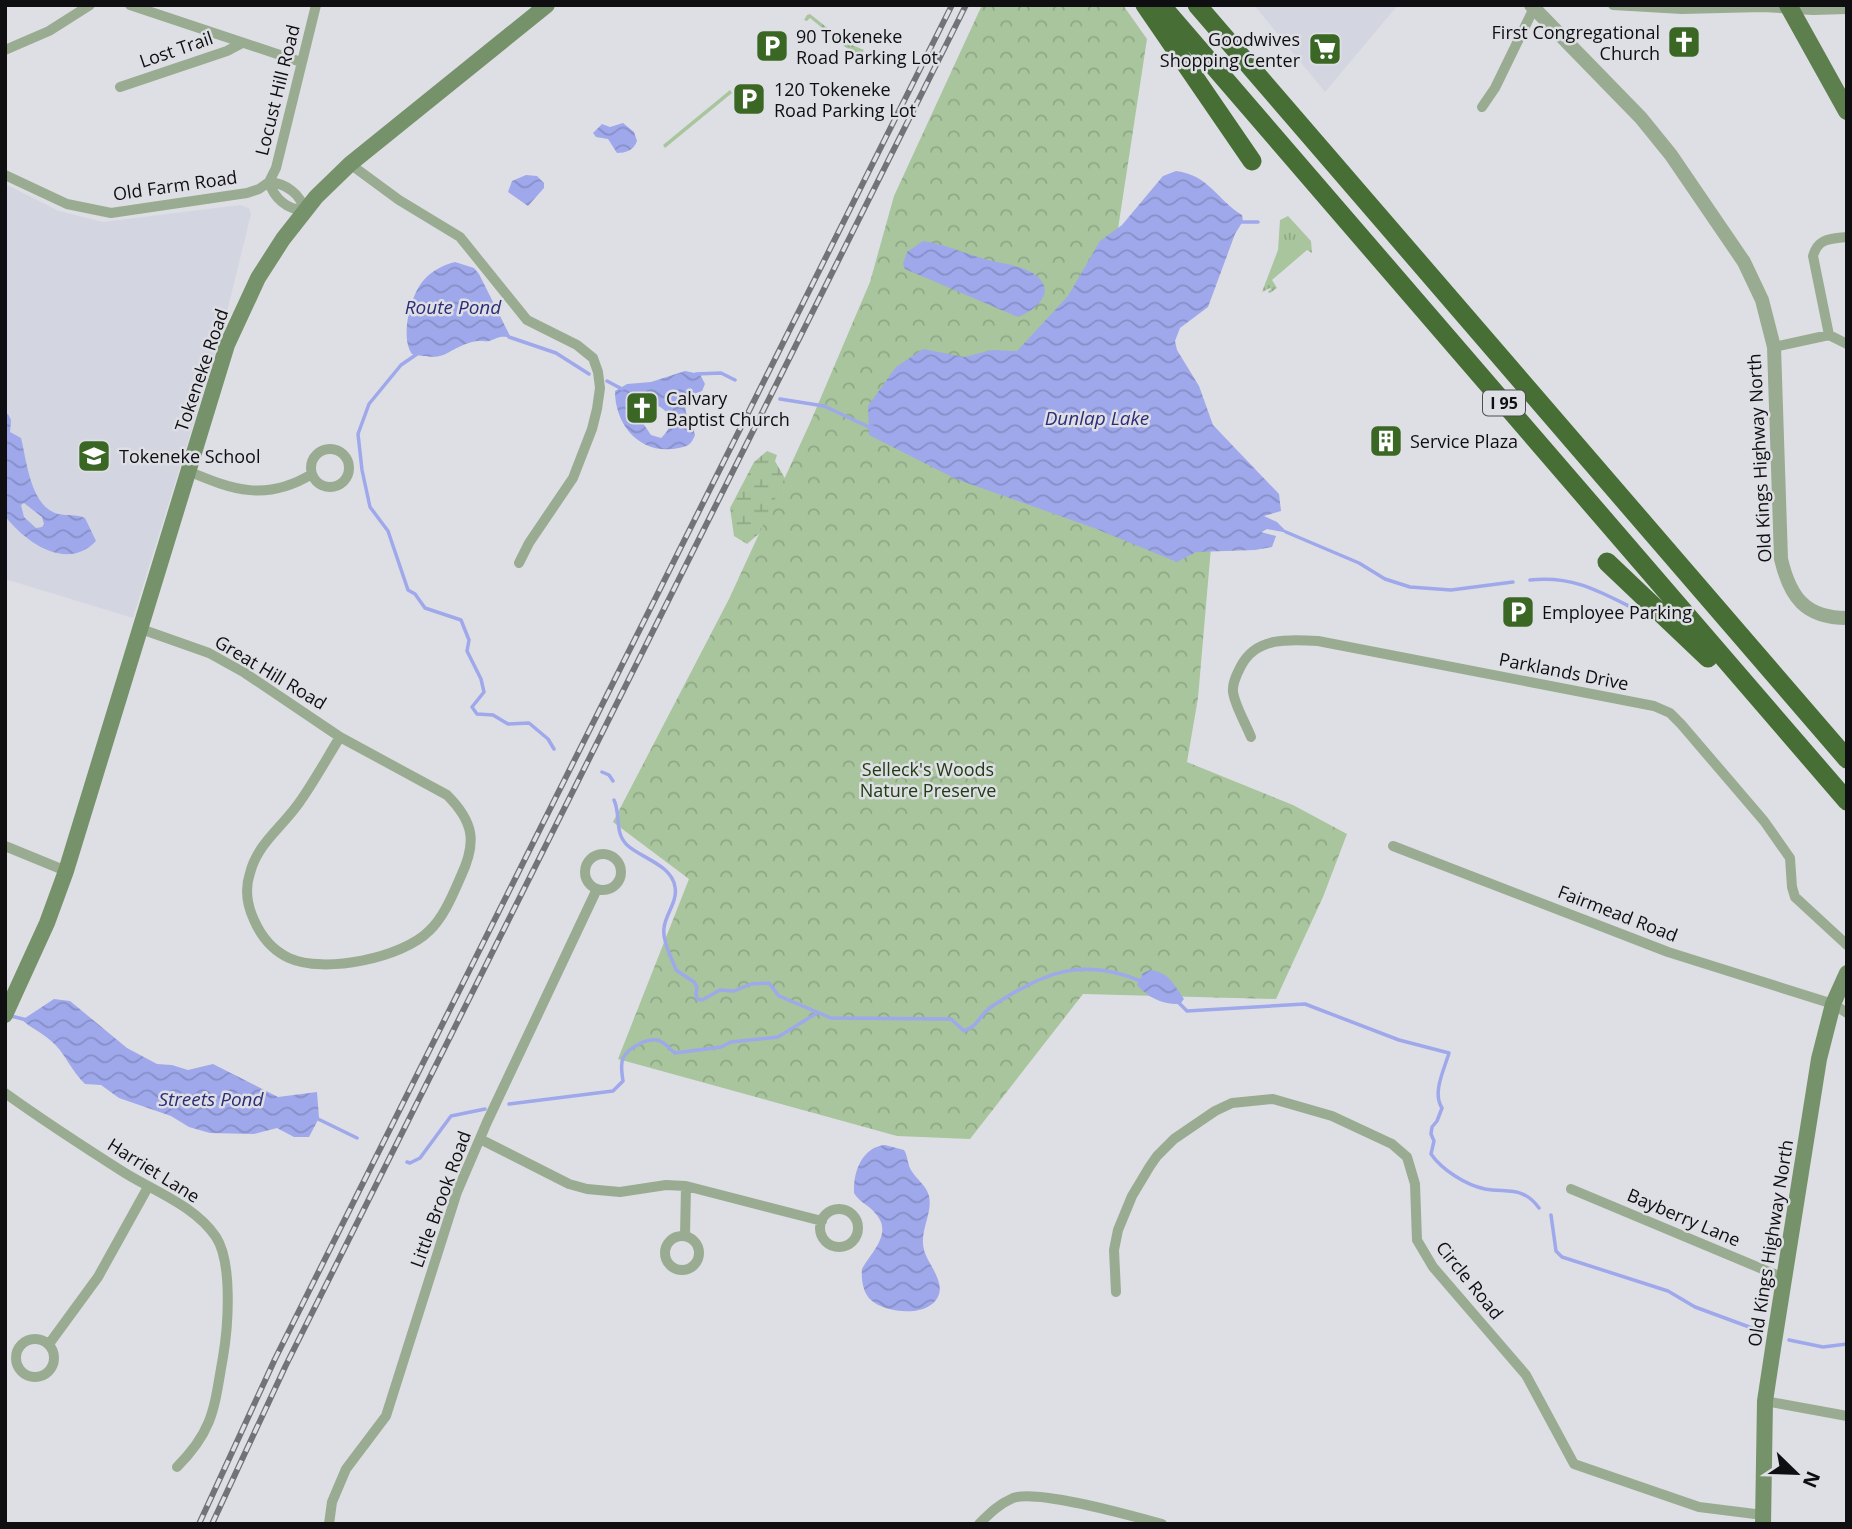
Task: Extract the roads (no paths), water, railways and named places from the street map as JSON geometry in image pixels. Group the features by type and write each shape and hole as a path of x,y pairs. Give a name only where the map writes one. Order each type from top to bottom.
{"highway":[{"path":"1145,5 1252,161"},
{"name":"I 95","path":"1161,5 1847,801"},
{"name":"I 95","path":"1197,5 1847,759"},
{"path":"1607,562 1687,637 1847,801"}],"main road":[{"name":"Tokeneke Road","path":"6,1013 47,923 66,871 223,358 236,323 258,278 304,211 350,164 547,5"},
{"path":"1789,6 1847,111"},
{"name":"Old Kings Highway North","path":"1763,1519 1765,1401 1819,1059 1840,1008 1847,973"}],"street":[{"path":"5,50 49,31 90,5"},
{"path":"130,5 301,62"},
{"name":"Locust Hill Road","path":"269,183 276,168 316,5"},
{"path":"1613,5 1682,9 1789,6 1813,10 1847,9"},
{"path":"1482,107 1495,88 1532,7"},
{"name":"Old Kings Highway North","path":"1532,7 1641,118 1671,155 1744,262 1762,300 1774,347 1781,559 1787,582 1795,597 1808,607 1832,618 1847,618"},
{"name":"Lost Trail","path":"120,87 227,51 242,43"},
{"path":"350,164 399,200 460,237 527,320 578,345 593,358 600,388 592,429 573,478 529,543 520,563"},
{"name":"Old Farm Road","path":"5,175 67,204 111,213 247,193 269,183"},
{"path":"269,183 283,184 300,198 304,211"},
{"path":"1829,335 1813,256 1815,246 1821,241 1847,237"},
{"path":"1774,347 1829,335 1847,344"},
{"path":"188,471 233,489 270,491 298,482 312,474"},
{"name":"Great Hill Road","path":"141,629 209,653 245,673 340,737 447,795 467,821 471,835 471,851 457,885 430,930 417,941 391,954 326,964 303,962 278,951 258,931 248,900 247,884 258,851 300,802 340,737"},
{"name":"Parklands Drive","path":"1251,737 1233,692 1235,677 1243,661 1254,650 1271,641 1294,639 1318,641 1654,706 1670,713 1681,724 1764,821 1790,858 1795,897 1847,945"},
{"path":"5,846 66,871"},
{"name":"Fairmead Road","path":"1393,846 1668,952 1840,1008"},
{"name":"Little Brook Road","path":"329,1524 332,1503 346,1469 386,1416 457,1192 502,1088 597,889"},
{"name":"Harriet Lane","path":"5,1093 60,1132 148,1187 188,1208 217,1238 224,1263 229,1319 211,1422 196,1448 177,1467"},
{"name":"Circle Road","path":"1116,1292 1115,1250 1118,1230 1132,1196 1150,1166 1174,1139 1215,1111 1232,1103 1273,1099 1332,1116 1392,1144 1407,1157 1415,1184 1417,1240 1433,1266 1526,1375 1574,1464 1699,1507 1763,1519"},
{"path":"480,1139 569,1184 587,1189 620,1192 666,1185 686,1186 822,1221"},
{"path":"685,1236 686,1186"},
{"path":"49,1345 99,1277 148,1187"},
{"name":"Bayberry Lane","path":"1570,1189 1784,1278"},
{"path":"1765,1401 1847,1416"},
{"path":"979,1524 996,1506 1016,1497 1055,1498 1162,1524"}],"water":[{"path":"623,123 634,132 637,141 632,149 626,152 617,153 608,139 596,137 593,133 602,124 610,127"},
{"name":"Dunlap Lake","path":"1176,171 1205,182 1242,215 1243,221 1235,234 1208,307 1180,328 1175,341 1177,350 1199,386 1213,425 1279,494 1281,511 1264,516 1277,522 1288,533 1267,529 1261,532 1276,536 1272,547 1196,552 1177,562 1094,528 956,479 869,435 868,406 896,367 923,349 964,357 992,350 1017,351 1068,296 1100,241 1122,225 1163,176"},
{"path":"526,175 537,176 544,183 544,188 528,206 508,192 512,181"},
{"path":"923,241 1026,270 1043,283 1044,296 1030,311 1018,317 905,269 903,264 907,252"},
{"name":"Route Pond","path":"455,262 474,268 479,274 511,338 474,341 433,357 412,354 408,347 407,328 414,296 430,274"},
{"path":"685,371 700,374 705,384 702,391 688,396 685,407 695,435 687,446 653,448 642,443 625,427 616,404 615,391 627,384 651,382","holes":["656,405 662,408 670,420 670,425 661,438 651,435 638,416 639,409"]},
{"path":"8,414 11,420 10,432 21,438 31,482 41,502 58,514 85,518 96,541 85,550 60,554 47,550 35,544 5,516 5,415","holes":["24,503 42,517 44,524 36,528 24,517 21,505"]},
{"path":"1150,970 1162,973 1170,980 1184,999 1180,1004 1157,1000 1137,985 1143,973"},
{"name":"Streets Pond","path":"54,999 70,1001 127,1048 157,1064 188,1070 213,1064 278,1097 317,1092 319,1118 309,1137 294,1137 277,1128 254,1134 210,1133 119,1098 101,1085 85,1084 55,1045 22,1020"},
{"path":"885,1145 904,1150 911,1170 929,1196 923,1243 940,1288 936,1300 923,1309 914,1311 895,1310 877,1304 868,1297 862,1281 862,1269 879,1242 882,1228 875,1213 854,1193 855,1177 860,1162 870,1150"}],"waterway":[{"path":"1239,222 1258,222"},
{"path":"509,337 556,353 589,374"},
{"path":"420,352 401,365 369,404 358,434 370,507 388,531 408,590 415,594 425,608 461,620 469,640 467,651 481,679 484,692 472,707 477,714 493,715 508,724 529,723 548,739 554,749"},
{"path":"696,374 721,373 735,380"},
{"path":"607,381 622,389"},
{"path":"780,399 824,406 873,427"},
{"path":"1286,532 1359,563 1385,579 1410,587 1451,590 1513,582"},
{"path":"1530,580 1563,581 1591,588 1647,615"},
{"path":"602,772 609,775 613,781"},
{"path":"614,800 623,840 633,850 662,867 673,879 675,892 665,923 664,938 676,970 697,987 697,999 702,1000 720,990 734,991 751,984 769,983 779,996 831,1018 951,1019 964,1031 973,1026 991,1007 1010,995 1046,977 1064,972 1101,970 1143,982"},
{"path":"1179,1003 1187,1011 1305,1004 1399,1040 1449,1053 1438,1095 1442,1108 1432,1127 1434,1141 1431,1154 1441,1166 1462,1180 1485,1189 1521,1193 1539,1208"},
{"path":"509,1104 613,1091 623,1081 623,1058 635,1046 646,1041 662,1042 675,1053 721,1047 731,1042 778,1037 817,1013"},
{"path":"11,1016 27,1020"},
{"path":"407,1162 420,1158 451,1116 485,1109"},
{"path":"314,1117 357,1138"},
{"path":"1551,1215 1556,1251 1562,1257 1668,1291 1695,1307 1752,1328"},
{"path":"1789,1340 1823,1347 1847,1344"}],"railway":[{"path":"199,1524 275,1359 952,5"},
{"path":"212,1524 286,1365 966,5"}],"place":[{"name":"First Congregational Church","path":"1684,42"},
{"name":"90 Tokeneke Road Parking Lot","path":"772,46"},
{"name":"Goodwives Shopping Center","path":"1325,49"},
{"name":"120 Tokeneke Road Parking Lot","path":"749,99"},
{"name":"Calvary Baptist Church","path":"642,408"},
{"name":"Service Plaza","path":"1386,441"},
{"name":"Tokeneke School","path":"94,456"},
{"name":"Employee Parking","path":"1518,612"}],"park label":[{"name":"Selleck's Woods Nature Preserve","path":"928,779"}]}
